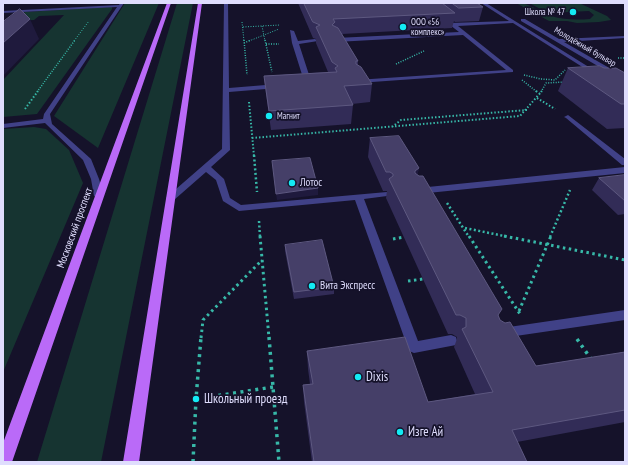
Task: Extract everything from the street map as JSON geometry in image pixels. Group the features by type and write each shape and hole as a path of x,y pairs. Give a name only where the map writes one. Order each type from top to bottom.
{"main road":[{"name":"Московский проспект","path":"4,462 169,3"},
{"path":"131,462 200,3"}],"street":[{"path":"171,198 226,150 226,3 230,3"},
{"path":"483,3 604,79"},
{"path":"99,196 95,179 87,159 47,122 47,114 121,4"},
{"path":"3,12 99,8 121,4"},
{"path":"16,18 25,11"},
{"name":"Молодёжный бульвар","path":"520,18 625,80"},
{"path":"449,21 512,72"},
{"path":"454,25 514,22"},
{"path":"292,31 306,84 317,84"},
{"path":"336,40 464,33"},
{"path":"544,41 625,37"},
{"path":"295,42 315,41"},
{"path":"358,81 512,72"},
{"path":"226,90 282,86"},
{"path":"568,117 625,163"},
{"path":"3,126 47,122"},
{"path":"206,167 220,179 226,199 239,208 384,194"},
{"path":"416,191 625,170"},
{"path":"359,196 414,346 451,341"},
{"path":"495,334 625,315"}],"path":[{"path":"13,125 99,8"},
{"path":"242,15 279,462"},
{"path":"262,26 275,86"},
{"path":"243,27 282,26 244,43"},
{"path":"393,65 443,43 444,34"},
{"path":"512,72 555,80 562,74"},
{"path":"512,72 540,94"},
{"path":"546,79 549,83"},
{"path":"252,138 520,116 537,98 546,83 565,82"},
{"path":"537,98 568,117"},
{"path":"392,127 401,120 527,110"},
{"path":"518,311 577,175"},
{"path":"438,189 531,329"},
{"path":"464,228 625,260"},
{"path":"193,462 196,399 203,320 262,260"},
{"path":"566,324 596,365"},
{"path":"196,399 273,387"}],"green space":[{"path":"125,3 159,3 98,148 54,116"},
{"path":"177,3 193,3 101,462 37,462"},
{"path":"516,3 530,6 551,16 580,20 590,19 594,15 589,11 548,13 529,3 579,3 607,16 611,20 577,23 567,21 549,21"},
{"path":"112,7 37,114 3,117 3,80 64,15 39,16 34,20 14,21 25,12"},
{"path":"34,127 46,129 69,150 83,183 3,372 3,129"}],"building":[{"path":"304,3 442,3 455,13 333,19 335,22 332,25 338,28 358,61 356,61 356,64 361,67 372,84 344,86 353,105 269,111 264,76 337,72 335,68 338,66 332,62 316,27 320,25 313,22"},
{"path":"452,3 477,3 483,7 459,8"},
{"path":"20,9 30,19 3,43 3,22"},
{"path":"600,66 604,68 616,68 625,73 625,104 621,104 568,68"},
{"path":"399,136 419,168 415,171 415,173 419,176 423,176 502,309 498,315 500,320 505,323 510,322 536,366 625,352 625,410 512,430 527,462 314,462 303,385 313,384 307,351 405,337 428,402 493,392 462,329 466,327 466,318 456,315 389,179 393,176 393,174 386,172 370,138"},
{"name":"Лотос","path":"310,158 318,188 276,194 272,161"},
{"path":"625,175 625,201 599,178"},
{"path":"322,240 334,287 294,292 285,245"}],"place":[{"name":"Школа № 47","path":"573,12"},
{"name":"ООО «56 комплекс»","path":"403,27"},
{"name":"Магнит","path":"269,116"},
{"name":"Лотос","path":"292,183"},
{"name":"Вита Экспресс","path":"312,286"},
{"name":"Dixis","path":"358,377"},
{"name":"Школьный проезд","path":"196,399"},
{"name":"Изге Ай","path":"400,432"}]}
